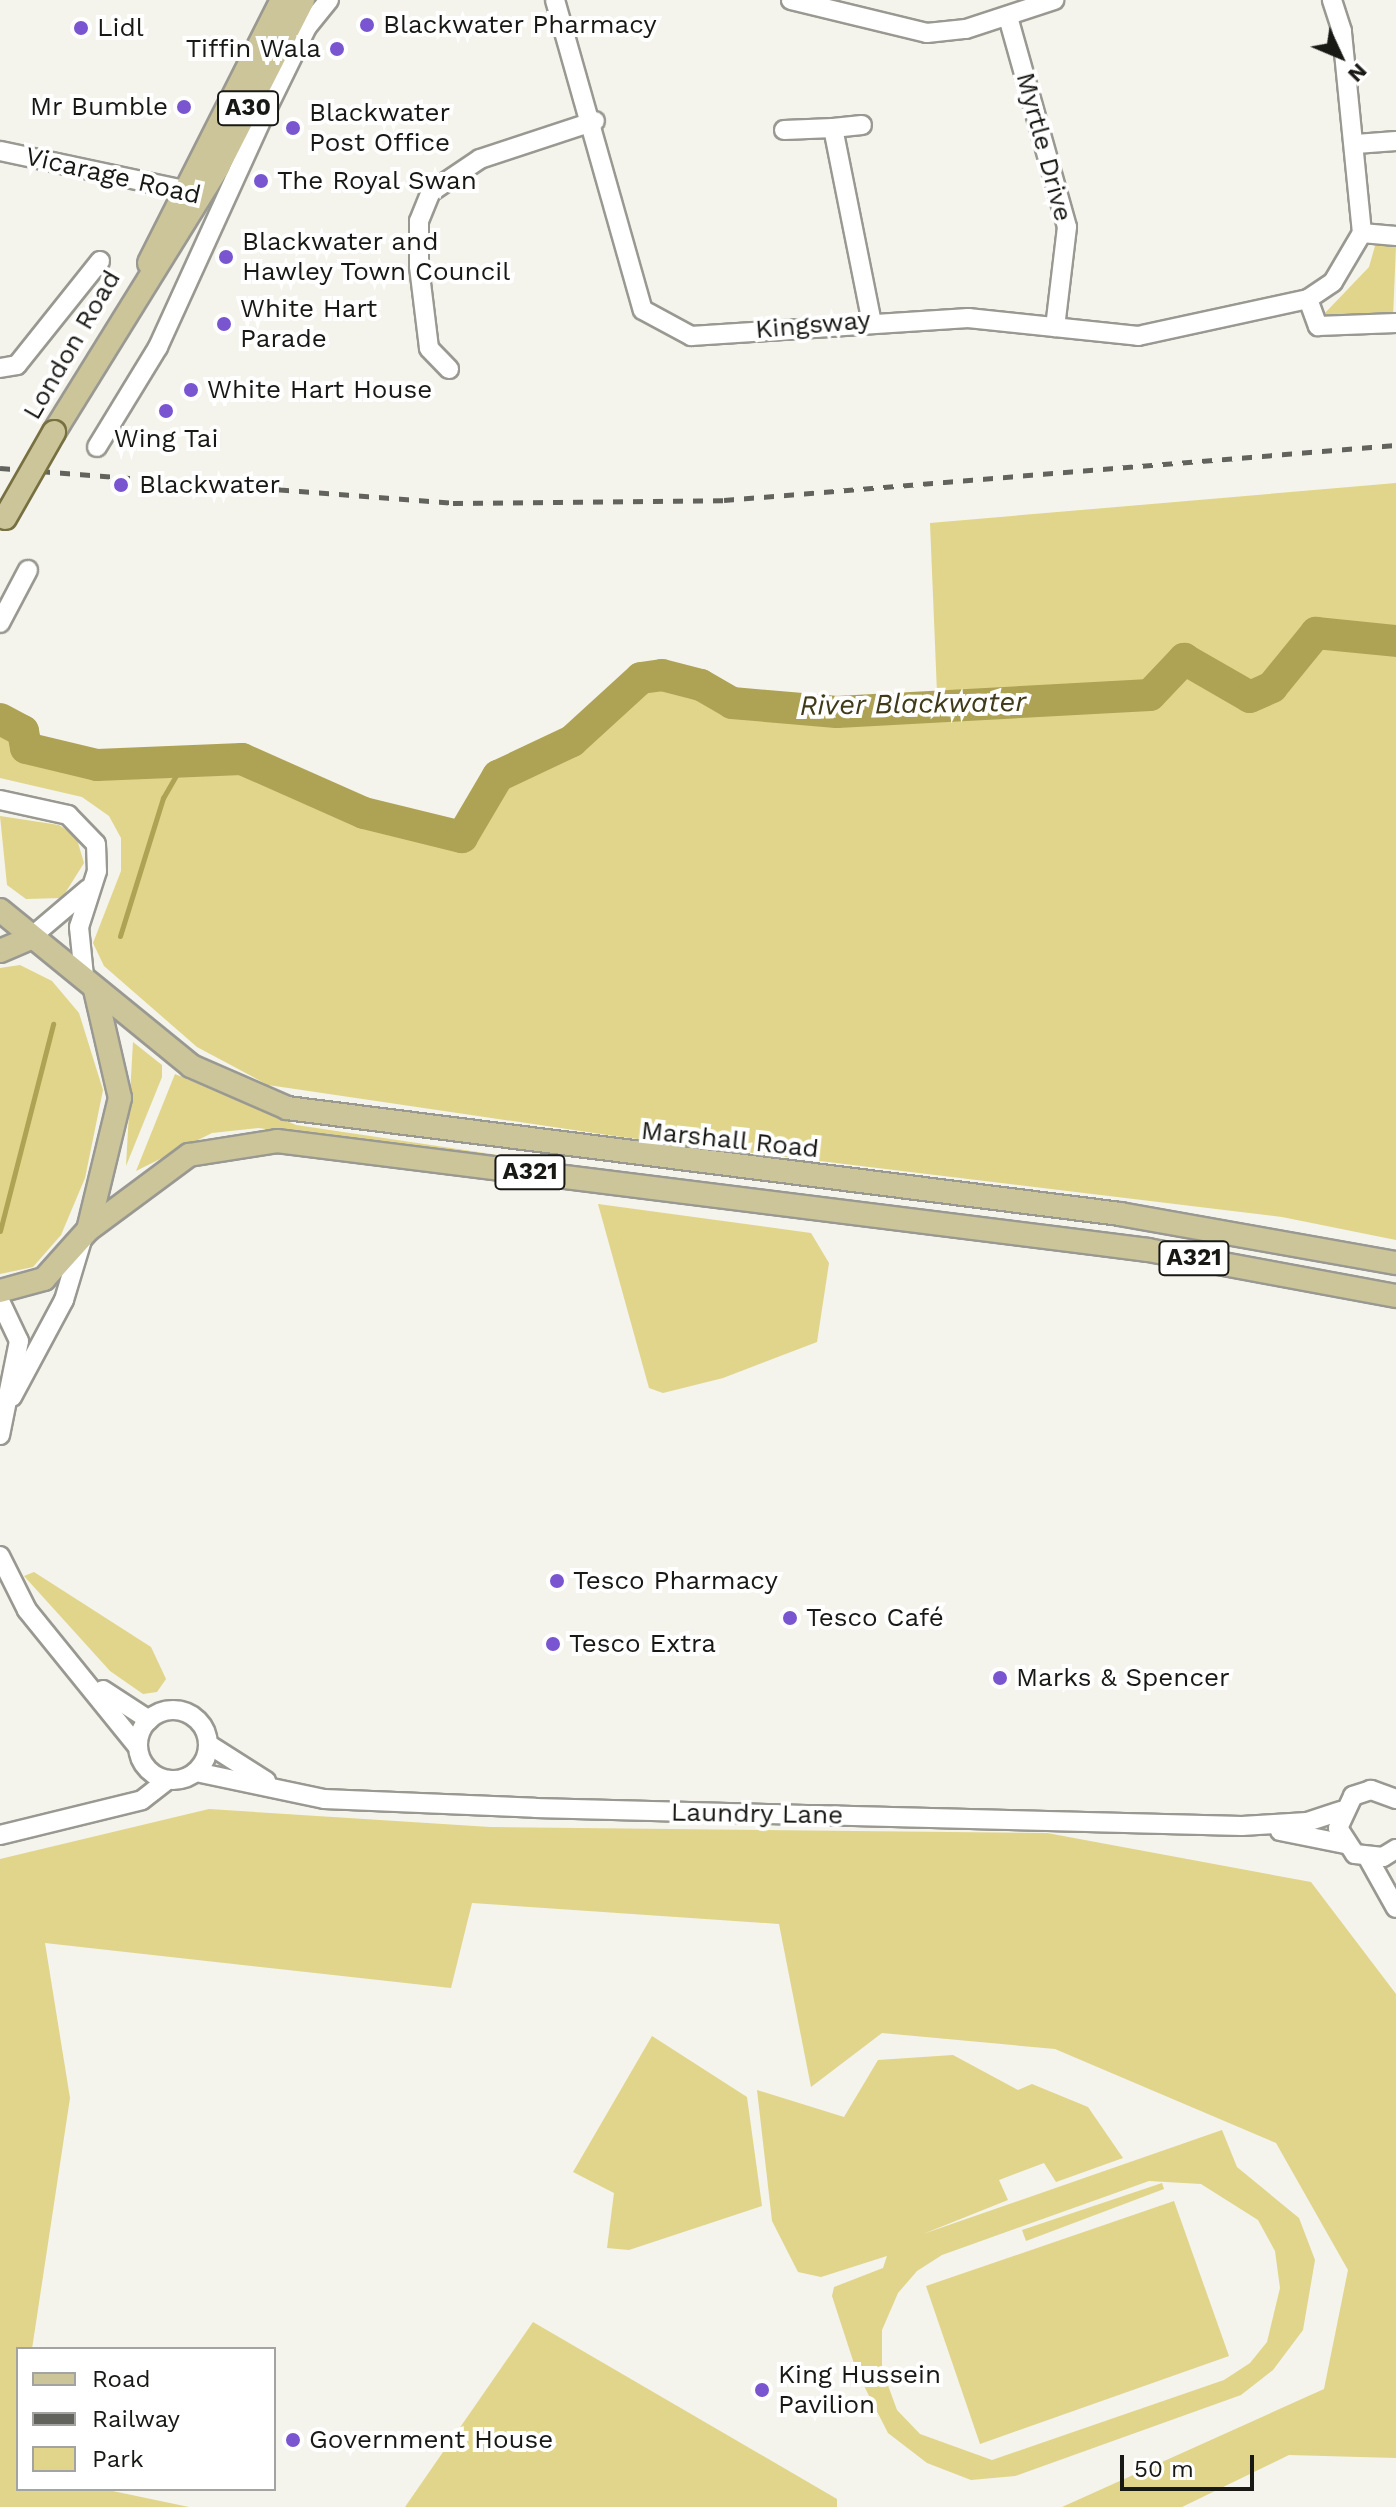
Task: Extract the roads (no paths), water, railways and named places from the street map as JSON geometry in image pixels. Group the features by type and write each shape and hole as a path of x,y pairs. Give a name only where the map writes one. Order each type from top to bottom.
{"main road":[{"name":"London Road","path":"3,524 303,0"},
{"name":"Marshall Road","path":"0,910 17,933 89,980 207,1076 305,1112 1091,1210 1396,1263"},
{"path":"0,951 17,933"},
{"path":"85,1235 120,1098 89,980"},
{"name":"Marshall Road","path":"0,1291 44,1279 85,1235 137,1187 189,1155 277,1141 1148,1250 1396,1296"}],"street":[{"path":"97,447 158,347 226,202 294,16 329,0"},
{"name":"Kingsway","path":"555,0 595,121 643,310 670,330 691,336 871,319 1055,327 1138,336 1308,299 1333,282 1362,233"},
{"path":"791,0 927,33 1008,17 1054,0"},
{"path":"1332,0 1356,144 1362,233 1396,236"},
{"name":"Myrtle Drive","path":"1008,17 1067,227 1055,327"},
{"path":"449,369 429,348 419,266 419,221 431,192 480,159 595,121"},
{"path":"784,130 862,125"},
{"path":"833,128 871,319"},
{"path":"1356,144 1396,141"},
{"name":"Vicarage Road","path":"0,151 193,192 226,202"},
{"path":"0,368 17,365 100,261"},
{"path":"1308,299 1318,326 1396,323"},
{"path":"0,623 28,570"},
{"path":"0,800 58,811 87,828 98,855 78,937 89,980"},
{"path":"17,933 88,889"},
{"path":"0,1435 12,1397 69,1291 85,1235"},
{"path":"0,1301 18,1330 12,1397"},
{"path":"0,1556 27,1610 138,1747 147,1769 168,1780"},
{"path":"0,1835 142,1800 168,1780 196,1772 208,1744 202,1725 187,1713 149,1720 65,1656"},
{"path":"138,1747 149,1720"},
{"name":"Laundry Lane","path":"208,1744 275,1787"},
{"name":"Laundry Lane","path":"196,1772 324,1799 1242,1826 1307,1822 1341,1811 1364,1791 1391,1791"},
{"path":"1341,1811 1345,1844 1368,1858 1396,1908"},
{"name":"Laundry Lane","path":"1242,1826 1345,1844"},
{"path":"1368,1858 1396,1849"}],"waterway":[{"name":"River Blackwater","path":"0,719 23,731 26,748 97,765 242,759 364,813 462,837 498,776 572,741 641,678 662,675 701,685 732,703 837,712 1150,695 1184,659 1250,697 1272,687 1316,633 1396,641"},
{"path":"120,936 163,798 182,765"},
{"path":"0,1231 53,1024"}],"railway":[{"path":"0,468 453,503 724,500 1396,445"}],"place":[{"name":"Blackwater Pharmacy","path":"367,25"},
{"name":"Lidl","path":"81,28"},
{"name":"Tiffin Wala","path":"337,49"},
{"name":"Mr Bumble","path":"184,107"},
{"name":"Blackwater Post Office","path":"293,128"},
{"name":"The Royal Swan","path":"261,181"},
{"name":"Blackwater and Hawley Town Council","path":"226,257"},
{"name":"White Hart Parade","path":"224,324"},
{"name":"White Hart House","path":"191,390"},
{"name":"Wing Tai","path":"166,411"},
{"name":"Blackwater","path":"121,485"},
{"name":"Tesco Pharmacy","path":"557,1581"},
{"name":"Tesco Café","path":"790,1618"},
{"name":"Tesco Extra","path":"553,1644"},
{"name":"Marks & Spencer","path":"1000,1678"},
{"name":"King Hussein Pavilion","path":"762,2390"},
{"name":"Government House","path":"293,2440"}]}
